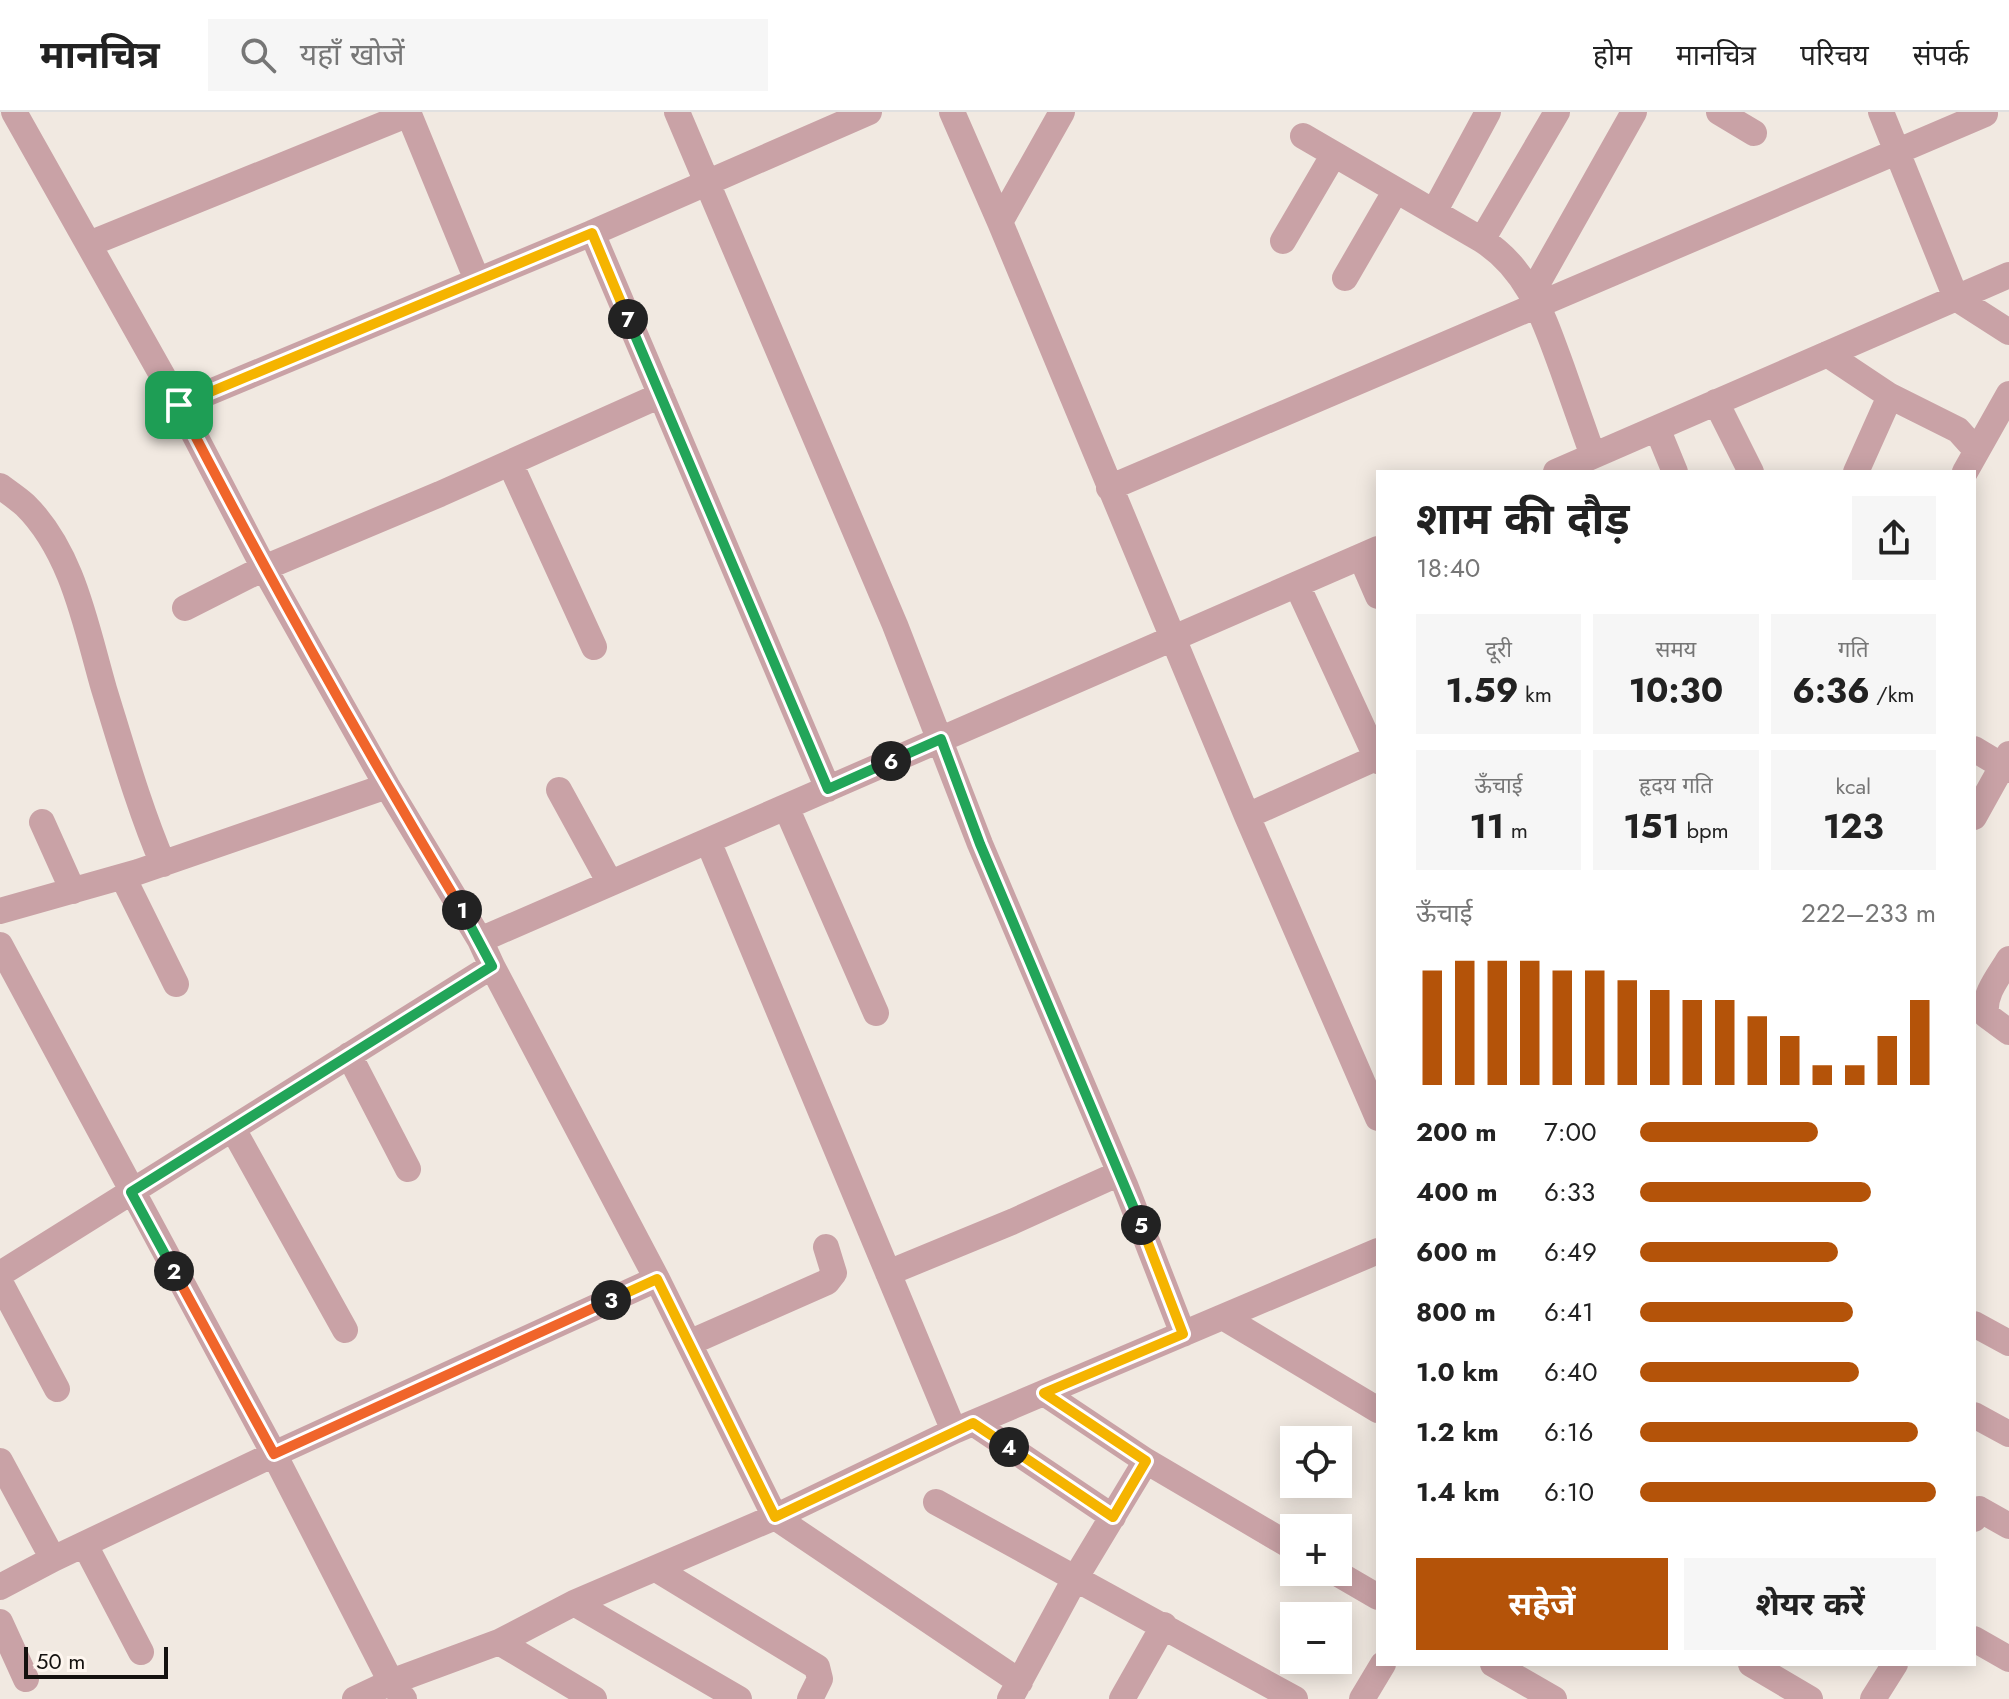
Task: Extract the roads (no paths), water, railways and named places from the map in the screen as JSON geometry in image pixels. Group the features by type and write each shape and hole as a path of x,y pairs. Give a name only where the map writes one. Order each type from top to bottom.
{"street":[{"path":"14,112 179,405 264,568 387,786 480,940 657,1279 775,1517 1015,1691 1076,1577 1146,1461"},
{"path":"677,112 941,739 980,844 1120,1173 1183,1334"},
{"path":"179,405 592,233 869,112"},
{"path":"952,112 1172,639 1376,1113"},
{"path":"1000,222 1062,112"},
{"path":"1434,212 1488,112"},
{"path":"1482,240 1557,112"},
{"path":"1535,299 1634,112"},
{"path":"1719,112 1754,133"},
{"path":"1881,112 1956,298 2009,332"},
{"path":"89,244 408,113 477,280"},
{"path":"1109,488 1535,299 1985,114"},
{"path":"1303,136 1482,240 1498,250 1517,269 1535,299 1593,456"},
{"path":"1283,241 1334,154"},
{"path":"1345,278 1396,190"},
{"path":"592,233 828,789"},
{"path":"1561,470 2009,275"},
{"path":"1827,354 1890,396 1958,430 1970,461"},
{"path":"1970,461 2009,394"},
{"path":"185,608 264,568 661,395"},
{"path":"1857,470 1890,396"},
{"path":"1716,402 1750,470"},
{"path":"1657,428 1674,470"},
{"path":"510,463 594,647"},
{"path":"0,486 24,504 41,524 76,591 108,702 163,864"},
{"path":"480,940 1370,553 1376,585"},
{"path":"1297,585 1376,755"},
{"path":"1976,750 2007,763 1976,814"},
{"path":"1247,816 1376,760"},
{"path":"0,911 123,877 387,786"},
{"path":"559,790 610,883"},
{"path":"786,807 876,1013"},
{"path":"42,822 73,891"},
{"path":"708,841 888,1273 964,1427 1113,1517"},
{"path":"123,877 176,984"},
{"path":"0,945 274,1454 397,1691"},
{"path":"2009,959 1986,997 1984,1006 1986,1015 2009,1032"},
{"path":"0,1274 492,966"},
{"path":"349,1055 408,1169"},
{"path":"1365,1085 1376,1064"},
{"path":"233,1129 345,1330"},
{"path":"888,1273 1120,1173"},
{"path":"689,1343 827,1282 834,1273 826,1247"},
{"path":"355,1699 397,1691 574,1603 775,1517 964,1427 1223,1317 1372,1260"},
{"path":"0,1587 274,1454 657,1279"},
{"path":"0,1282 57,1389"},
{"path":"1223,1317 1376,1409"},
{"path":"1976,1325 2009,1343"},
{"path":"1044,1393 1146,1461 1280,1540"},
{"path":"1976,1416 2009,1434"},
{"path":"0,1461 53,1559"},
{"path":"936,1502 1164,1625 1268,1693 1295,1699"},
{"path":"1976,1512 2009,1526"},
{"path":"85,1545 141,1652"},
{"path":"656,1569 817,1667 820,1679 817,1697"},
{"path":"1352,1582 1376,1596"},
{"path":"574,1603 739,1699"},
{"path":"0,1622 26,1679"},
{"path":"1122,1699 1164,1625"},
{"path":"1976,1640 2009,1659"},
{"path":"499,1642 594,1699"},
{"path":"1362,1699 1382,1666"},
{"path":"1496,1666 1554,1699"},
{"path":"1754,1666 1810,1699"},
{"path":"1873,1699 1894,1666"}]}
